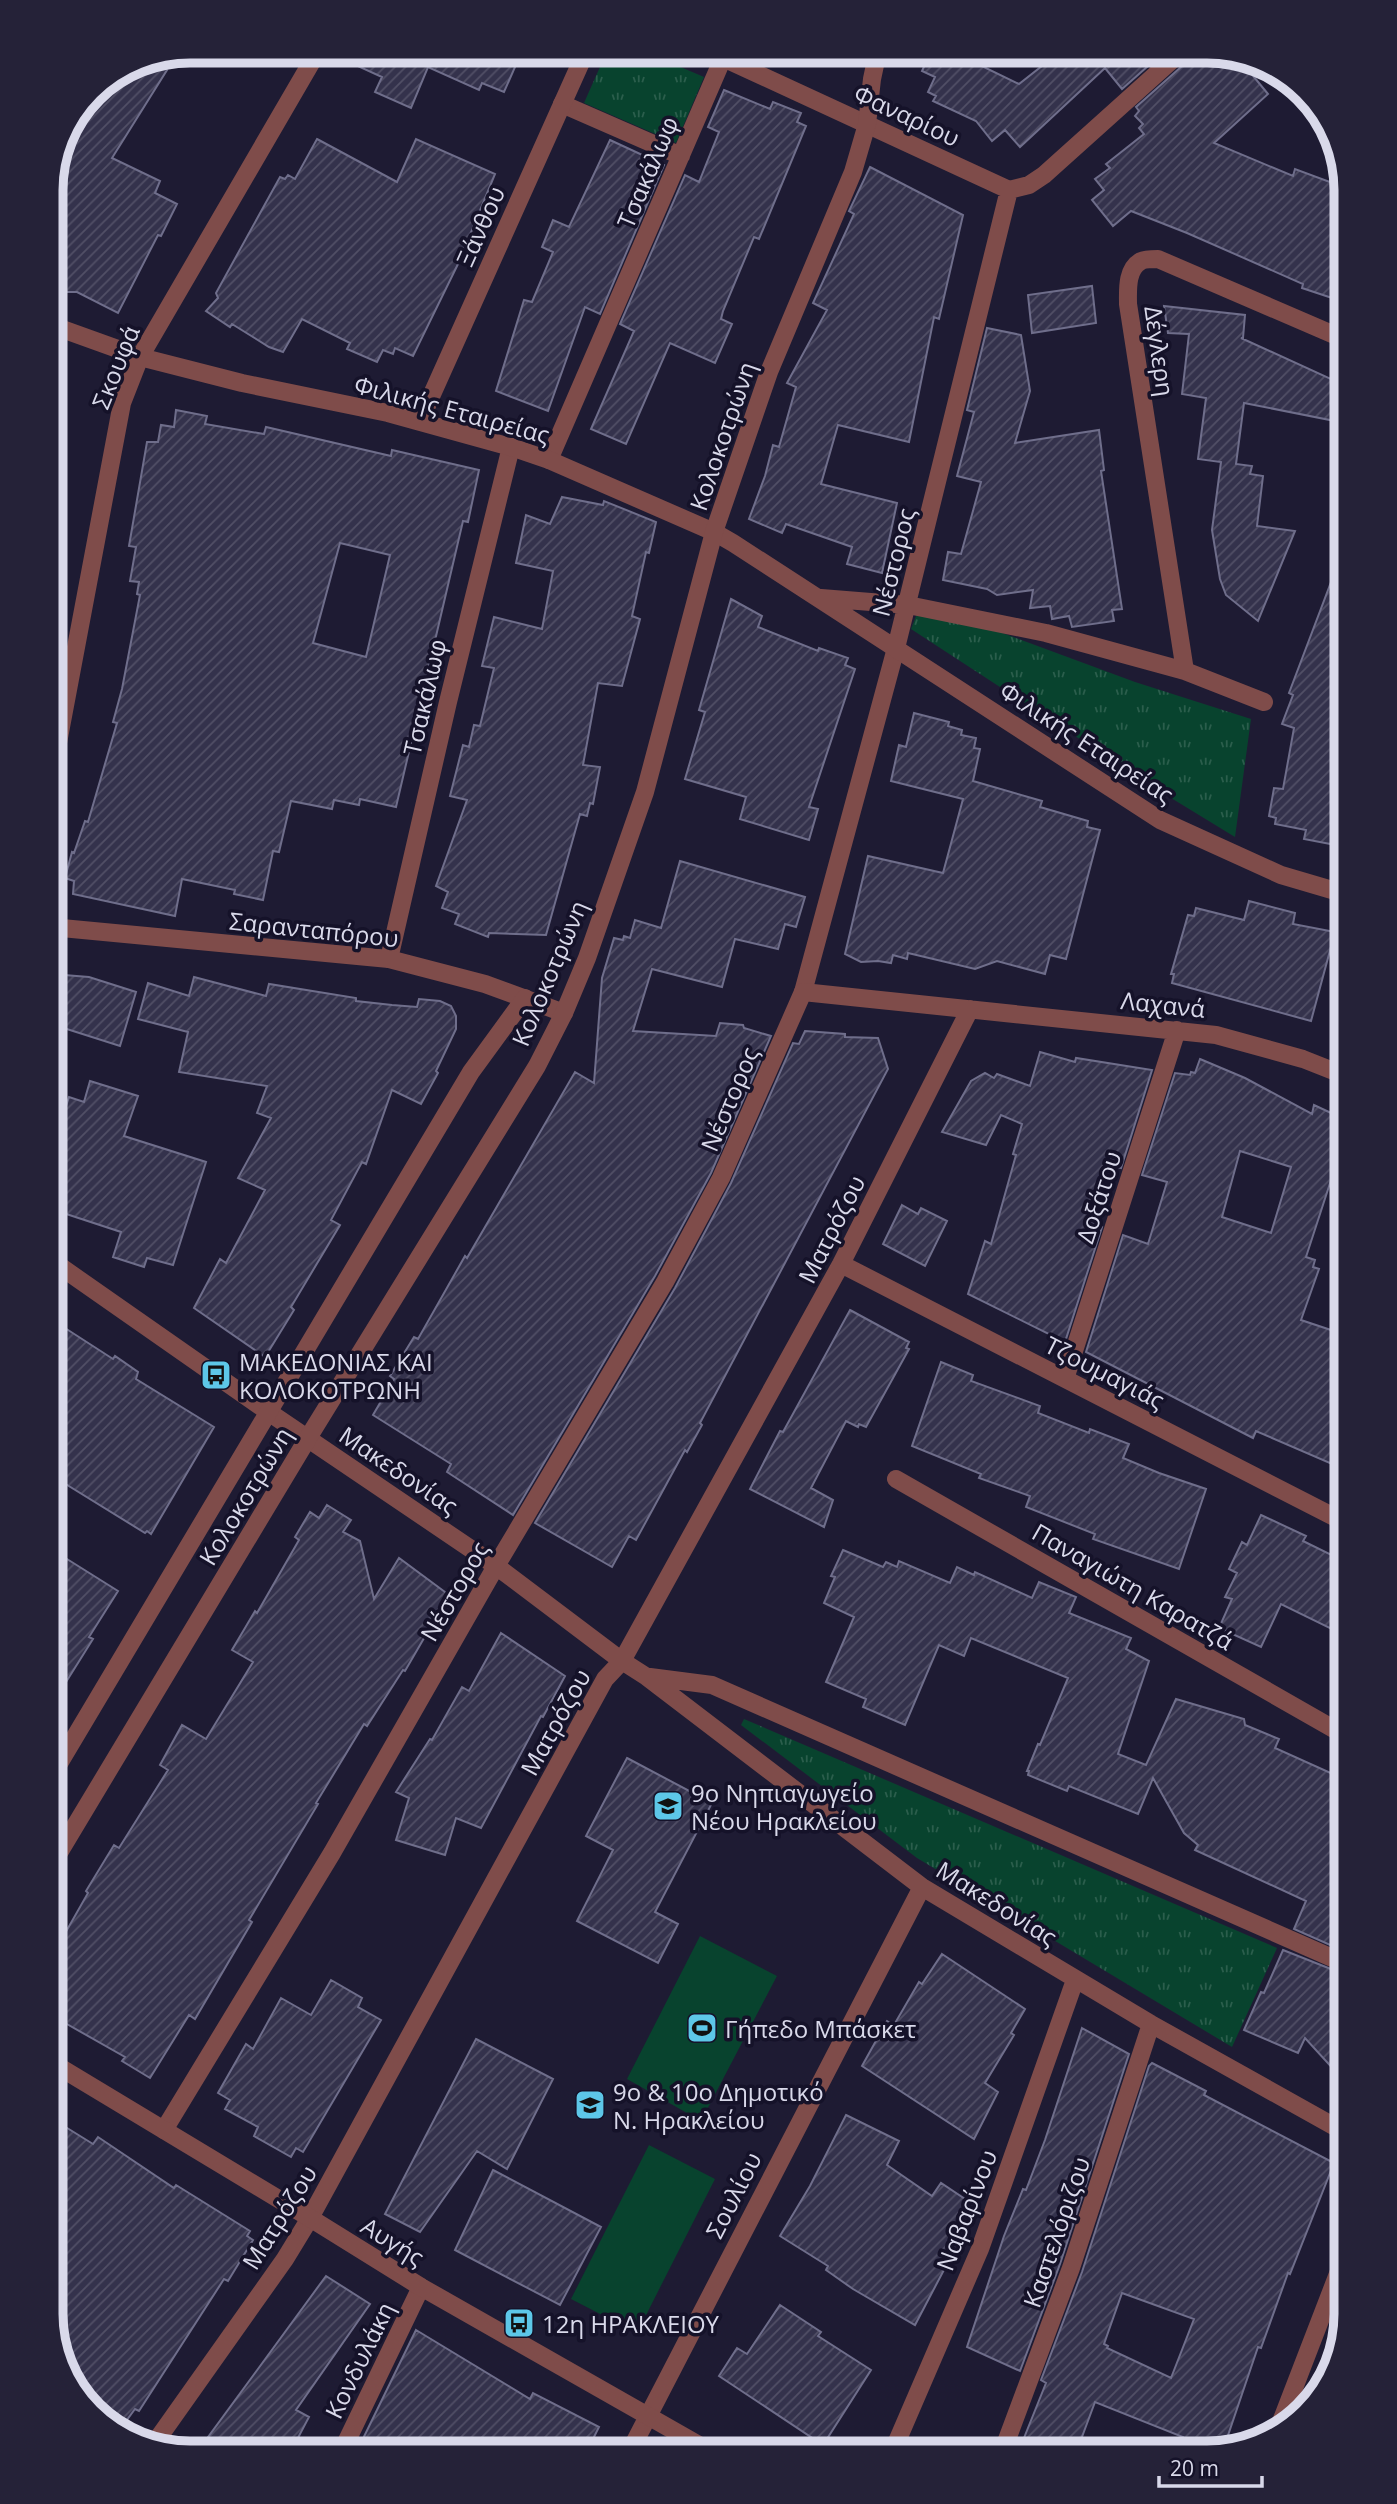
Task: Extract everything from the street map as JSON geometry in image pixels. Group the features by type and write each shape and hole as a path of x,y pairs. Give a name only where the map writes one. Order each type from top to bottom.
{"street":[{"name":"Σκουφά","path":"63,716 122,403 140,357 311,63"},
{"name":"Ξάνθου","path":"420,421 581,63"},
{"name":"Τσακάλωφ","path":"550,460 681,156 712,63"},
{"name":"Φαναρίου","path":"735,63 1009,190"},
{"name":"Κολοκοτρώνη","path":"63,1846 308,1438 537,1066 564,1013 587,958 645,792 714,532 768,372 845,192 867,124 875,63"},
{"path":"1009,190 1028,185 1044,175 1169,63"},
{"path":"562,104 681,156"},
{"name":"Νέστορος","path":"164,2130 332,1853 496,1566 665,1282 715,1190 803,992 908,605 1009,190"},
{"name":"Δέγλερη","path":"1185,671 1128,304 1128,283 1132,270 1140,261 1158,259 1334,335"},
{"name":"Φιλικής Εταιρείας","path":"63,329 140,357 242,383 420,421 511,447 550,460 714,532 1160,820 1281,875 1334,890"},
{"name":"Τσακάλωφ","path":"389,960 448,702 511,447"},
{"name":"Φιλικής Εταιρείας","path":"818,598 908,605 1046,634 1185,671 1264,702"},
{"name":"Σαρανταπόρου","path":"63,928 389,960 485,984 564,1013"},
{"path":"803,992 970,1009"},
{"name":"Κολοκοτρώνη","path":"63,1757 471,1072 525,998"},
{"name":"Λαχανά","path":"970,1009 1216,1035 1303,1059 1334,1071"},
{"name":"Ματρόζου","path":"159,2437 285,2259 353,2143 605,1679 622,1661 841,1264 970,1009"},
{"name":"Δοξάτου","path":"1065,1379 1177,1030"},
{"name":"Τζουμαγιάς","path":"841,1264 1334,1517"},
{"name":"Μακεδονίας","path":"63,1268 496,1566 647,1677 922,1887 1075,1980 1334,2126"},
{"name":"Παναγιώτη Καρατζά","path":"896,1479 1334,1729"},
{"name":"Μακεδονίας","path":"647,1677 712,1685 1334,1959"},
{"name":"Σουλίου","path":"635,2441 922,1887"},
{"name":"Ναβαρίνου","path":"897,2441 980,2249 1075,1980"},
{"name":"Καστελόριζου","path":"1006,2441 1071,2268 1151,2024"},
{"name":"Αυγής","path":"63,2069 421,2287 691,2441"},
{"path":"1283,2415 1334,2284"},
{"name":"Κονδυλάκη","path":"347,2441 421,2287"}],"green space":[{"path":"602,63 671,63 704,77 676,143 584,103"},
{"path":"921,603 1135,682 1251,719 1235,837 911,629"},
{"path":"744,1719 1277,1948 1232,2047 917,1858 741,1725"},
{"name":"Γήπεδο Μπάσκετ","path":"700,1936 777,1976 701,2121 627,2079"},
{"path":"649,2145 715,2179 637,2333 571,2299"}],"building":[{"path":"351,63 517,63 504,92 482,83 479,90 428,67 411,108 375,92 382,77"},
{"path":"926,63 976,63 1019,84 1046,63 1151,63 1122,89 1105,68 1020,147 1005,130 992,141 976,121 933,101 936,96 928,92 935,77 922,71"},
{"path":"1186,63 1215,63 1248,70 1268,94 1214,143 1293,176 1295,169 1334,184 1334,299 1302,288 1303,284 1131,211 1113,226 1092,200 1104,190 1095,179 1110,168 1106,164 1144,134 1139,128 1143,124 1135,116 1139,111 1136,107"},
{"path":"161,66 167,70 112,158 160,181 155,193 177,204 118,313 77,292 63,292 63,182 67,157 76,134 84,119 113,89 134,76"},
{"path":"724,90 770,109 773,102 801,113 797,122 806,126 759,239 754,237 723,311 721,319 732,324 715,363 670,343 626,444 591,429 634,331 620,324 685,175 699,182 719,132 708,127"},
{"path":"317,139 397,182 416,139 495,174 458,264 413,356 395,348 393,354 383,350 377,362 347,349 350,343 302,319 283,352 269,347 232,324 230,327 206,311 218,298 216,293 280,177 285,179 288,175 295,179"},
{"path":"610,140 664,165 600,314 585,307 548,411 496,391 524,300 532,302 553,252 542,247 553,220 569,227"},
{"path":"870,167 963,215 939,319 934,317 909,442 838,425 821,484 897,503 882,573 847,564 852,547 786,524 782,533 749,519 773,445 779,447 796,387 787,383 827,310 813,303 854,214 849,211"},
{"path":"1092,286 1096,323 1032,333 1028,295"},
{"path":"1164,306 1245,315 1241,338 1334,380 1334,421 1244,403 1236,464 1252,466 1250,474 1263,476 1257,526 1295,531 1258,621 1226,595 1220,579 1212,530 1221,462 1198,459 1206,398 1182,394 1189,334 1168,333"},
{"path":"987,328 1021,335 1030,391 1015,443 1099,430 1104,470 1101,471 1122,609 1112,610 1114,621 1072,627 1069,616 1052,619 1050,606 1030,608 1033,590 997,595 987,589 943,580 948,552 961,554 981,482 957,476 974,412 967,410"},
{"path":"176,410 207,416 205,424 264,434 266,427 391,456 392,450 479,470 468,522 463,521 396,807 360,799 359,805 334,800 332,809 291,801 279,852 273,851 263,900 234,894 235,890 182,879 175,916 73,894 74,881 65,878 72,852 74,853 85,821 88,822 117,723 113,722 140,595 137,594 139,582 130,581 136,547 129,546 147,442 158,442 161,425 174,427","holes":["340,543 390,555 366,657 313,643"]},
{"path":"562,497 603,505 604,501 656,522 649,553 646,552 632,616 640,619 622,686 598,683 583,765 600,767 593,804 590,803 587,816 580,814 546,935 489,933 488,937 455,924 459,914 442,908 448,892 436,886 467,800 450,796 463,745 469,747 474,725 480,726 494,668 482,666 494,617 542,629 553,571 516,563 526,515 550,524"},
{"path":"1334,574 1334,845 1304,839 1306,830 1275,824 1276,818 1269,816 1274,788 1283,789 1294,728 1282,724 1293,695 1289,693"},
{"path":"731,599 762,616 758,627 818,651 819,648 848,658 845,665 855,669 809,807 818,809 809,840 740,819 746,797 685,779 705,712 699,710"},
{"path":"914,713 949,722 948,726 962,730 961,735 976,738 974,748 980,749 973,781 1042,801 1040,807 1088,821 1087,827 1100,830 1066,959 1050,955 1045,974 997,961 975,969 908,953 907,959 893,955 891,963 861,962 845,954 868,856 943,873 963,799 891,781 899,745 906,747"},
{"path":"680,861 805,897 796,927 785,924 778,949 735,939 722,987 652,969 633,1031 716,1036 720,1023 743,1025 744,1028 771,1036 711,1173 655,1276 513,1515 447,1472 451,1464 373,1415 394,1379 390,1376 414,1337 418,1339 575,1072 594,1083 602,978 614,938 630,938 635,920 661,928"},
{"path":"1249,901 1295,913 1293,924 1334,932 1311,1021 1172,983 1174,974 1171,974 1188,915 1194,916 1196,908 1244,920"},
{"path":"64,975 89,977 136,992 120,1046 63,1028"},
{"path":"194,977 266,996 269,984 356,998 356,1001 392,1005 417,1007 419,999 440,1001 451,1006 456,1016 456,1029 436,1071 438,1073 421,1104 392,1090 366,1164 362,1162 331,1220 340,1225 265,1357 194,1308 220,1259 226,1263 265,1190 238,1178 271,1118 257,1113 267,1086 179,1072 188,1032 138,1019 148,983 189,996"},
{"path":"805,1031 845,1034 845,1037 878,1038 888,1069 700,1423 702,1425 687,1452 685,1450 636,1540 629,1536 612,1567 535,1523 675,1288 731,1183 793,1043 799,1044"},
{"path":"1040,1052 1075,1062 1076,1058 1152,1070 1121,1168 1106,1164 1088,1222 1102,1227 1065,1342 968,1294 985,1241 991,1244 1022,1124 1001,1115 986,1145 942,1132 971,1081 985,1073 994,1078 997,1074 1030,1086"},
{"path":"1200,1059 1245,1078 1312,1114 1314,1105 1334,1114 1334,1171 1306,1257 1315,1260 1313,1267 1319,1269 1301,1320 1334,1331 1334,1465 1256,1431 1253,1438 1086,1352 1123,1235 1148,1244 1167,1182 1142,1175 1175,1073 1190,1075 1191,1072 1195,1073","holes":["1240,1151 1291,1167 1271,1233 1222,1217"]},
{"path":"90,1081 138,1096 124,1136 206,1162 173,1265 147,1258 144,1267 113,1257 121,1232 63,1213 63,1108 69,1097 84,1102"},
{"path":"902,1205 918,1214 921,1208 947,1221 925,1266 883,1244"},
{"path":"850,1310 909,1342 906,1348 909,1349 866,1427 859,1424 858,1427 846,1421 811,1488 833,1500 824,1527 750,1489"},
{"path":"63,1327 113,1359 115,1356 138,1372 136,1379 214,1427 151,1534 147,1531 145,1533 63,1482"},
{"path":"941,1362 973,1375 971,1381 1040,1406 1038,1413 1089,1433 1090,1429 1129,1444 1123,1458 1206,1489 1179,1569 1093,1539 1095,1534 1026,1507 1030,1496 979,1478 981,1474 912,1446"},
{"path":"327,1505 351,1520 343,1532 360,1541 374,1599 399,1558 449,1595 405,1671 403,1670 367,1726 364,1724 316,1803 318,1804 249,1920 252,1922 195,2019 189,2015 150,2078 122,2061 125,2057 63,2022 63,1937 88,1893 86,1891 114,1845 119,1848 168,1770 160,1765 182,1725 206,1739 253,1662 232,1650 255,1611 257,1613 299,1540 295,1537 310,1512 319,1518"},
{"path":"1261,1515 1306,1536 1303,1541 1334,1556 1334,1630 1281,1604 1261,1647 1219,1628 1232,1599 1225,1597 1237,1573 1229,1569 1242,1542 1247,1545"},
{"path":"843,1550 883,1567 886,1562 897,1567 899,1561 950,1583 957,1567 974,1575 975,1572 1032,1598 1039,1582 1076,1597 1069,1613 1131,1638 1126,1649 1149,1661 1118,1754 1146,1765 1176,1699 1244,1719 1245,1725 1279,1739 1275,1748 1334,1775 1334,1947 1294,1929 1306,1901 1195,1850 1198,1845 1184,1833 1153,1778 1138,1814 1069,1786 1067,1791 1028,1775 1027,1771 1038,1744 1040,1745 1068,1678 971,1638 964,1656 939,1645 905,1725 863,1707 866,1699 826,1682 854,1617 824,1603 835,1577 831,1576"},
{"path":"63,1557 118,1591 89,1637 93,1639 63,1687"},
{"path":"501,1633 565,1676 481,1828 456,1818 445,1855 396,1840 409,1798 396,1792 430,1739 432,1740 462,1687 469,1691"},
{"path":"627,1758 712,1803 655,1912 678,1924 658,1963 577,1921 613,1850 586,1836"},
{"path":"1283,1950 1334,1970 1334,2070 1305,2038 1298,2053 1244,2030 1261,1992 1264,1993"},
{"path":"942,1954 1025,2009 1011,2033 1014,2035 985,2083 998,2092 974,2139 862,2066 887,2021 894,2025 919,1982 922,1984"},
{"path":"331,1980 362,1998 358,2007 381,2020 303,2152 296,2148 291,2157 254,2136 258,2127 225,2109 230,2100 218,2093 246,2044 253,2049 281,1998 311,2015"},
{"path":"1082,2028 1129,2054 1060,2264 1020,2371 967,2347 1004,2236 1023,2189 1026,2190 1045,2140"},
{"path":"476,2039 553,2079 507,2169 477,2151 420,2232 385,2214"},
{"path":"1152,2063 1206,2091 1204,2095 1334,2163 1290,2274 1288,2273 1261,2348 1258,2347 1227,2440 1182,2441 1183,2437 1095,2402 1080,2441 1023,2441 1046,2383 1041,2380 1082,2272","holes":["1122,2293 1194,2319 1171,2378 1107,2348 1104,2344"]},
{"path":"846,2115 899,2141 887,2165 932,2196 941,2183 977,2207 915,2325 853,2289 826,2270 828,2266 780,2236 810,2186"},
{"path":"63,2125 93,2144 98,2137 174,2188 176,2185 250,2231 247,2236 253,2240 228,2281 224,2279 139,2411 135,2409 125,2423 100,2404 80,2377 65,2339"},
{"path":"493,2170 601,2227 560,2305 455,2250"},
{"path":"326,2276 370,2304 296,2410 309,2417 296,2441 205,2441"},
{"path":"780,2305 821,2332 818,2336 871,2370 826,2441 817,2441 719,2376 737,2348 747,2354"},
{"path":"416,2330 530,2399 533,2393 599,2427 592,2441 362,2441"}],"place":[{"name":"ΜΑΚΕΔΟΝΙΑΣ ΚΑΙ ΚΟΛΟΚΟΤΡΩΝΗ","path":"216,1375"},
{"name":"9ο Νηπιαγωγείο Νέου Ηρακλείου","path":"668,1806"},
{"name":"Γήπεδο Μπάσκετ","path":"702,2028"},
{"name":"9ο & 10ο Δημοτικό Ν. Ηρακλείου","path":"590,2105"},
{"name":"12η ΗΡΑΚΛΕΙΟΥ","path":"519,2323"}]}
